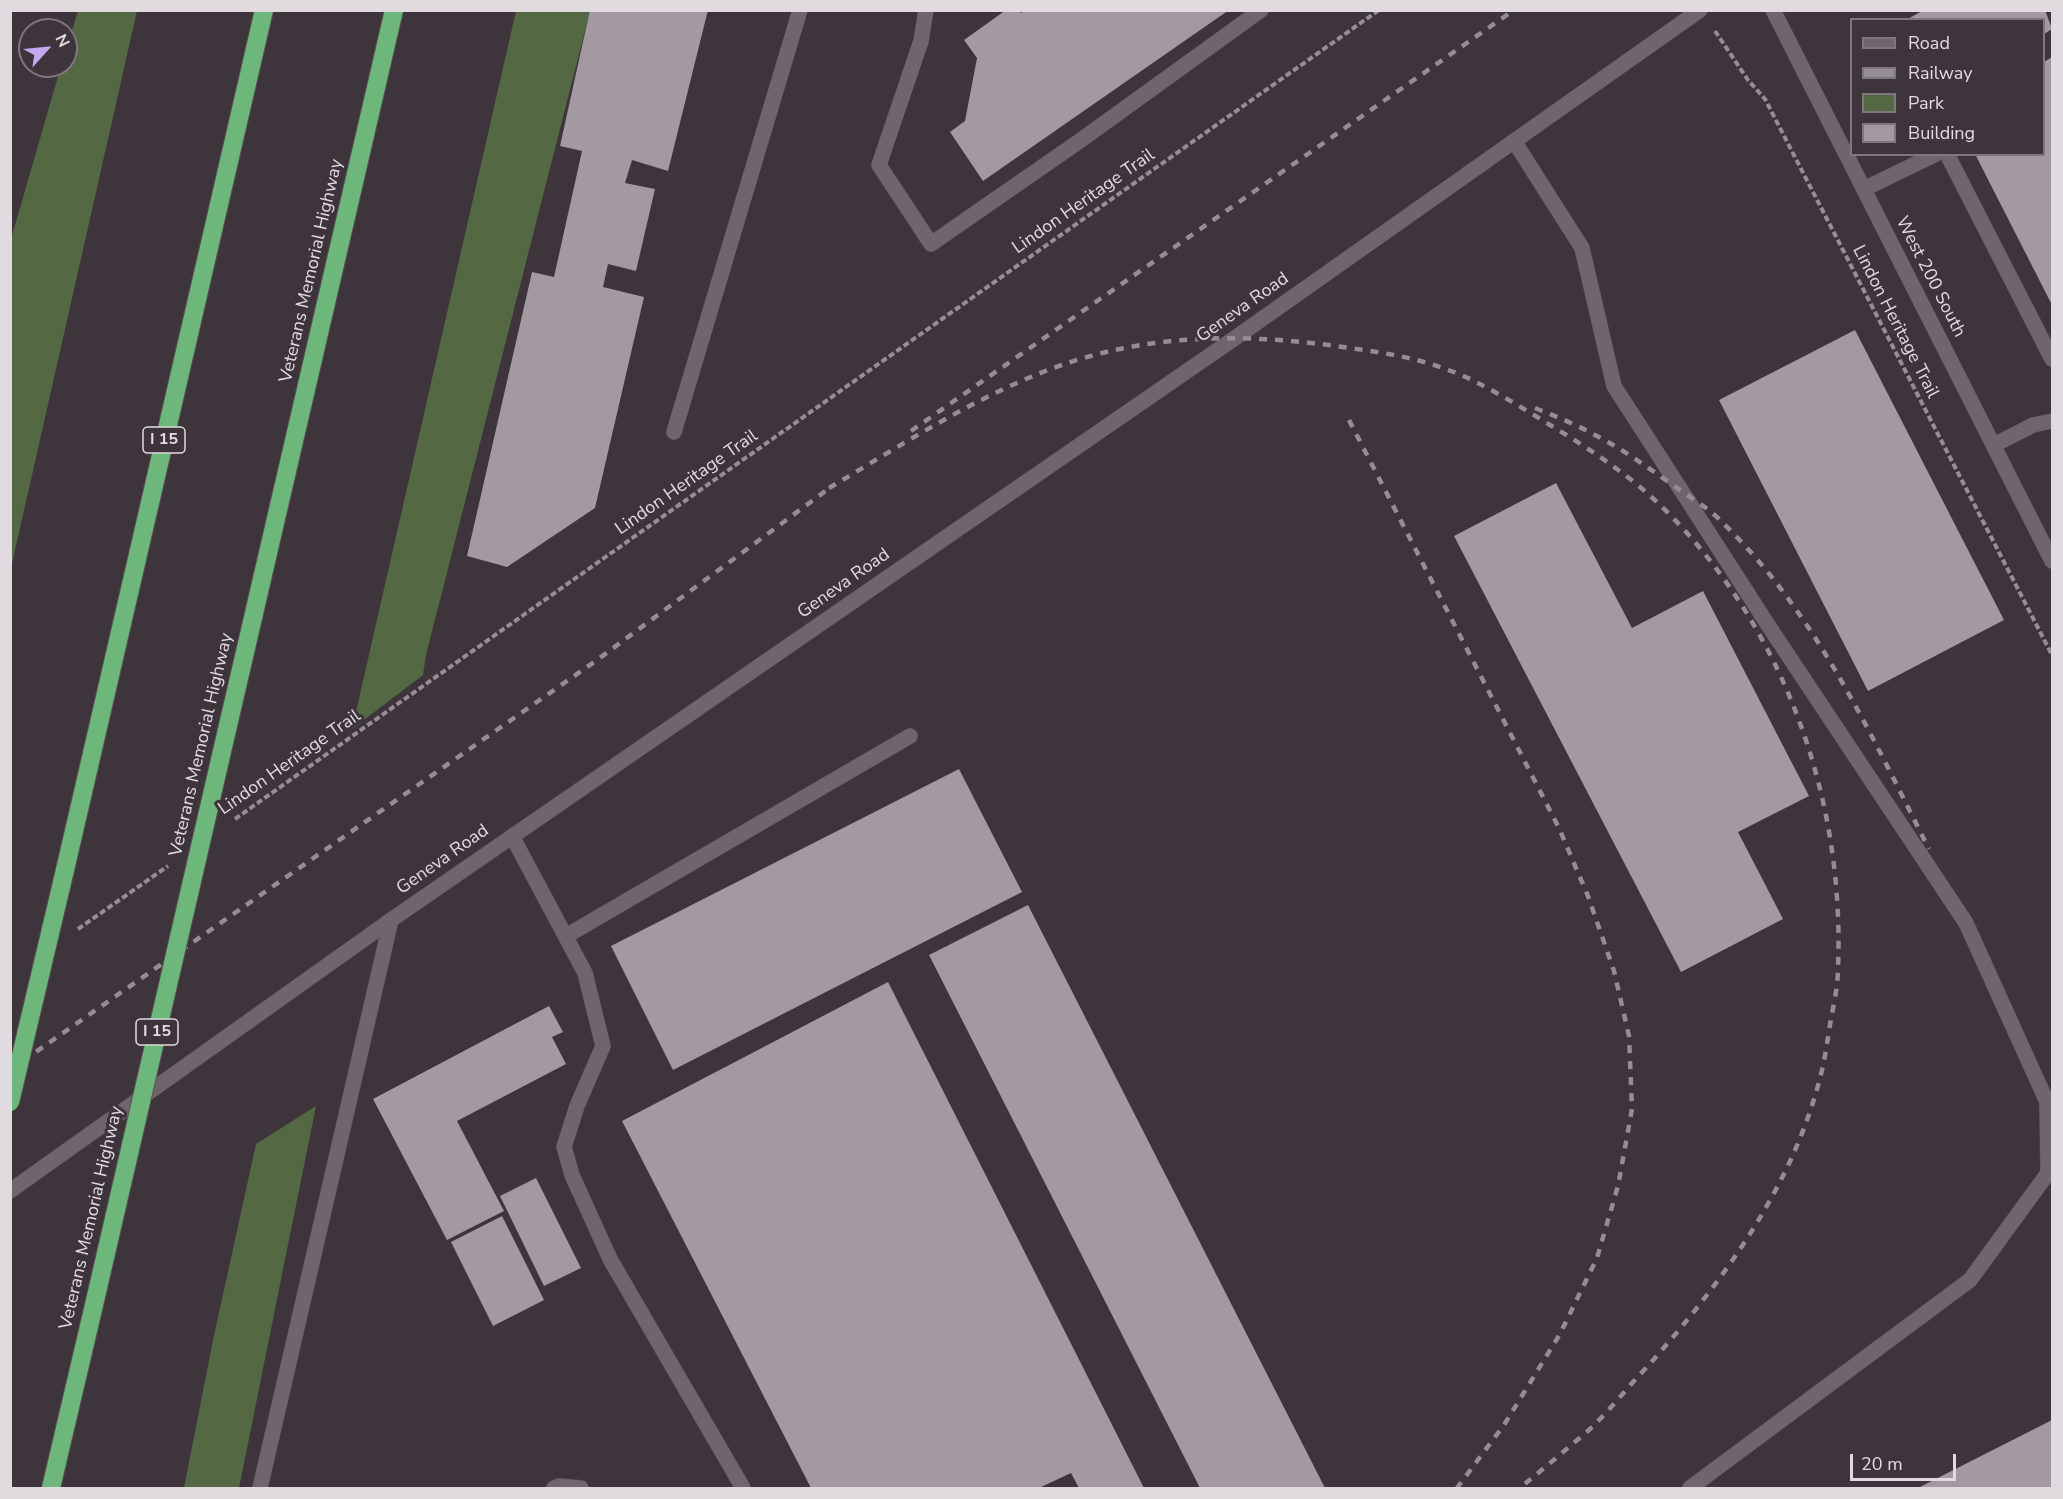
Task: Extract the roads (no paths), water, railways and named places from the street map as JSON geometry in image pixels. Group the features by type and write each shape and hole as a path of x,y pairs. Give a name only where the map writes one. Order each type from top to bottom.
{"highway":[{"name":"I 15","path":"10,1102 264,10"},
{"name":"Veterans Memorial Highway","path":"51,1488 394,10"}],"main road":[{"path":"674,432 800,10"},
{"path":"926,10 921,41 879,165 931,244 1081,140 1261,10"},
{"name":"Geneva Road","path":"10,1191 391,920 1235,338 1700,10"},
{"name":"West 200 South","path":"1773,10 2052,561"},
{"path":"1514,141 1582,248 1614,386 1770,628 1966,923 2047,1102 2048,1173 1970,1280 1690,1488"},
{"path":"1864,189 1932,156"},
{"path":"1948,156 2052,359"},
{"path":"1994,446 2033,425 2052,421"},
{"path":"566,936 910,736"},
{"path":"512,836 585,973 603,1046 577,1106 564,1147 572,1175 610,1259 743,1488"},
{"path":"260,1488 391,920"},
{"path":"554,1488 559,1486 581,1488"}],"railway":[{"path":"911,431 1514,10"},
{"path":"829,488 972,405 1047,371 1085,358 1125,348 1181,340 1238,338 1322,344 1401,356 1426,363 1451,371 1501,395 1592,452 1658,503 1702,550 1740,602 1772,658 1798,716 1817,777 1830,840 1837,904 1838,974 1822,1070 1810,1112 1794,1153 1753,1230 1728,1266 1675,1335 1605,1414 1520,1488"},
{"path":"1535,408 1565,420 1615,446 1702,505 1724,524 1757,559 1787,597 1840,678 1929,849"},
{"path":"1349,420 1559,828 1588,896 1614,971 1629,1036 1632,1109 1618,1186 1597,1258 1560,1334 1504,1425 1457,1488"},
{"path":"10,1070 597,660 835,484"}]}
